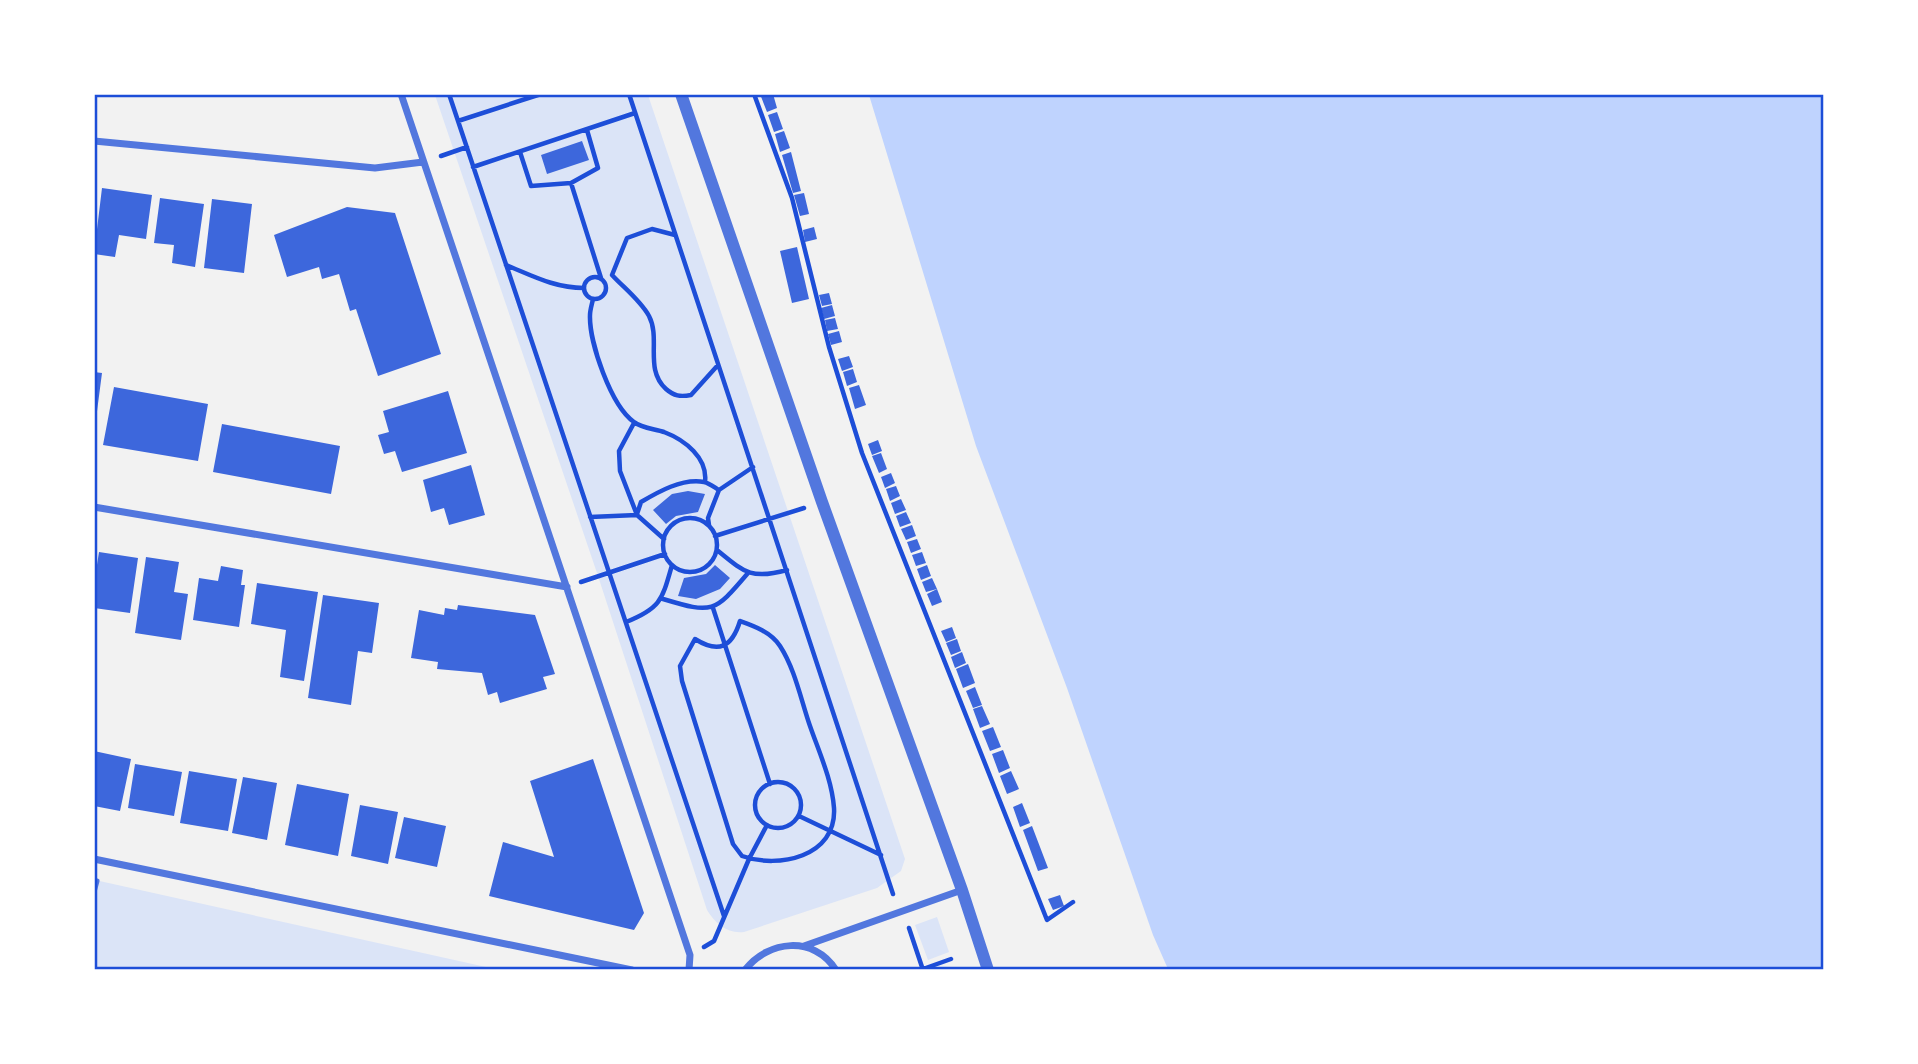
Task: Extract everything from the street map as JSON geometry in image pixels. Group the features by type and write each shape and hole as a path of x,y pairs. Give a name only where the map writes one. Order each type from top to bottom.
{"street":[{"path":"401,94 690,955 689,970"},
{"path":"681,94 988,970"},
{"path":"94,141 375,169 423,162"},
{"path":"94,507 567,587"},
{"path":"94,859 632,970"},
{"path":"804,946 962,890"},
{"path":"745,970 757,956 771,948 787,945 804,946 820,953 836,970"}],"lane":[{"path":"94,891 97,881"}],"path":[{"path":"449,94 724,916"},
{"path":"458,121 541,94"},
{"path":"629,94 893,895"},
{"path":"754,94 792,198 829,347 867,466 1048,920 1073,902"},
{"path":"473,167 635,113"},
{"path":"520,152 531,186 571,183 598,168 587,130"},
{"path":"423,162 467,147"},
{"path":"571,183 602,279 606,290 600,298 593,299 586,294 586,282 591,278 602,279 612,275 627,237 652,229 665,230 676,235"},
{"path":"506,265 545,282 584,288"},
{"path":"612,275 648,314 653,332 653,365 660,383 668,391 674,396 691,395 719,365"},
{"path":"593,299 589,313 600,364 618,402 634,423 668,433 702,460 705,482"},
{"path":"634,423 619,451 620,471 637,515 664,539"},
{"path":"709,526 708,518 719,490 753,467"},
{"path":"637,515 640,502 660,491 684,483 705,482 719,490"},
{"path":"715,536 822,502"},
{"path":"590,517 637,515"},
{"path":"687,518 702,521 715,536 717,550 709,564 695,572 672,565 665,554 664,539 672,525 687,518"},
{"path":"717,550 748,573 764,574 787,570"},
{"path":"567,587 665,554"},
{"path":"626,622 663,599 672,565"},
{"path":"663,599 698,608 713,608 729,595 748,573"},
{"path":"713,608 770,784"},
{"path":"740,621 764,631 780,645 790,666 830,787 834,808 830,831 816,847 804,855 768,863 742,856 733,844 682,681 680,666 695,639 713,647 725,645 733,639 740,621"},
{"path":"784,783 796,791 801,804 799,816 787,827 773,828 767,825 758,816 756,804 760,792 770,784 784,783"},
{"path":"799,816 882,856"},
{"path":"690,955 714,941 749,859 767,825"},
{"path":"909,928 923,969 951,959"}],"shaded area":[{"path":"435,95 648,95 905,859 901,871 877,888 744,932 722,927 707,910 598,576"},
{"path":"95,880 495,969 95,970"},
{"path":"937,917 949,952 928,960 915,925"}],"water":[{"path":"869,95 1823,95 1823,969 1168,969 1153,935 1067,688 976,446"}],"building":[{"path":"760,94 773,94 777,108 767,112"},
{"path":"777,112 783,129 774,132 768,115"},
{"path":"784,131 790,148 780,152 775,134"},
{"path":"582,141 589,160 547,174 541,155"},
{"path":"791,152 801,191 793,193 782,155"},
{"path":"102,188 152,195 146,239 119,235 115,257 94,254"},
{"path":"804,193 809,214 800,216 794,195"},
{"path":"160,198 204,204 195,267 172,263 174,245 154,243"},
{"path":"212,199 252,204 244,273 204,268"},
{"path":"347,207 395,213 441,354 378,376 356,309 350,311 339,274 322,279 319,267 287,277 274,235"},
{"path":"814,227 817,239 805,242 803,230"},
{"path":"797,247 809,299 792,303 780,251"},
{"path":"829,293 832,304 822,306 819,295"},
{"path":"832,305 835,316 824,319 821,308"},
{"path":"835,318 838,329 827,331 825,320"},
{"path":"839,331 842,342 831,345 828,334"},
{"path":"849,356 853,367 842,371 838,359"},
{"path":"853,369 857,382 847,386 843,372"},
{"path":"94,372 102,373 96,419 94,419"},
{"path":"859,385 866,405 855,409 849,388"},
{"path":"114,387 208,404 198,461 103,445"},
{"path":"448,391 467,453 402,472 395,451 384,454 378,435 389,432 383,411"},
{"path":"222,424 340,446 331,494 213,472"},
{"path":"878,440 882,451 872,455 868,444"},
{"path":"881,453 887,469 879,473 872,456"},
{"path":"471,465 485,515 449,525 444,508 431,512 423,480"},
{"path":"891,473 895,483 885,488 881,477"},
{"path":"896,486 900,496 890,501 886,489"},
{"path":"688,491 705,494 698,512 676,516 666,524 653,510 672,494"},
{"path":"901,499 906,510 895,514 891,503"},
{"path":"906,512 911,523 900,527 896,516"},
{"path":"912,525 916,536 906,540 901,529"},
{"path":"917,539 921,549 911,553 907,542"},
{"path":"99,552 138,558 130,613 94,608 94,584"},
{"path":"922,552 926,563 916,566 912,555"},
{"path":"146,557 179,562 174,592 188,594 181,640 135,633"},
{"path":"715,565 730,578 720,589 696,599 678,596 684,578 706,574"},
{"path":"927,565 931,576 921,580 917,569"},
{"path":"221,566 243,570 241,585 245,585 239,627 193,620 199,578 218,581"},
{"path":"932,578 937,589 926,592 922,582"},
{"path":"257,583 318,592 304,681 280,677 286,630 251,624"},
{"path":"937,589 942,602 932,606 927,594"},
{"path":"323,595 379,603 372,653 358,651 351,705 308,698"},
{"path":"458,605 535,615 555,674 543,677 547,689 500,703 497,692 488,695 482,673 437,669 438,662 411,658 419,610 444,615 445,608 457,610"},
{"path":"952,627 956,638 946,642 941,631"},
{"path":"957,639 961,651 951,655 946,643"},
{"path":"962,652 966,663 955,668 951,657"},
{"path":"968,664 975,683 963,688 956,669"},
{"path":"975,687 982,705 973,708 966,691"},
{"path":"982,706 990,724 980,728 973,709"},
{"path":"993,727 1001,747 990,751 982,731"},
{"path":"1003,750 1010,768 999,773 992,754"},
{"path":"94,751 131,759 120,811 94,806"},
{"path":"593,759 644,913 634,930 489,896 503,842 554,857 530,781"},
{"path":"135,764 182,772 174,816 128,808"},
{"path":"189,771 237,779 228,831 180,823"},
{"path":"1011,771 1019,789 1007,794 1000,776"},
{"path":"243,777 277,783 267,840 232,833"},
{"path":"297,784 349,794 338,856 285,845"},
{"path":"1022,803 1030,823 1020,827 1013,807"},
{"path":"360,805 398,812 388,864 351,856"},
{"path":"404,817 446,826 437,867 395,858"},
{"path":"1032,826 1048,868 1038,871 1023,830"},
{"path":"1060,895 1064,906 1053,910 1048,899"}]}
